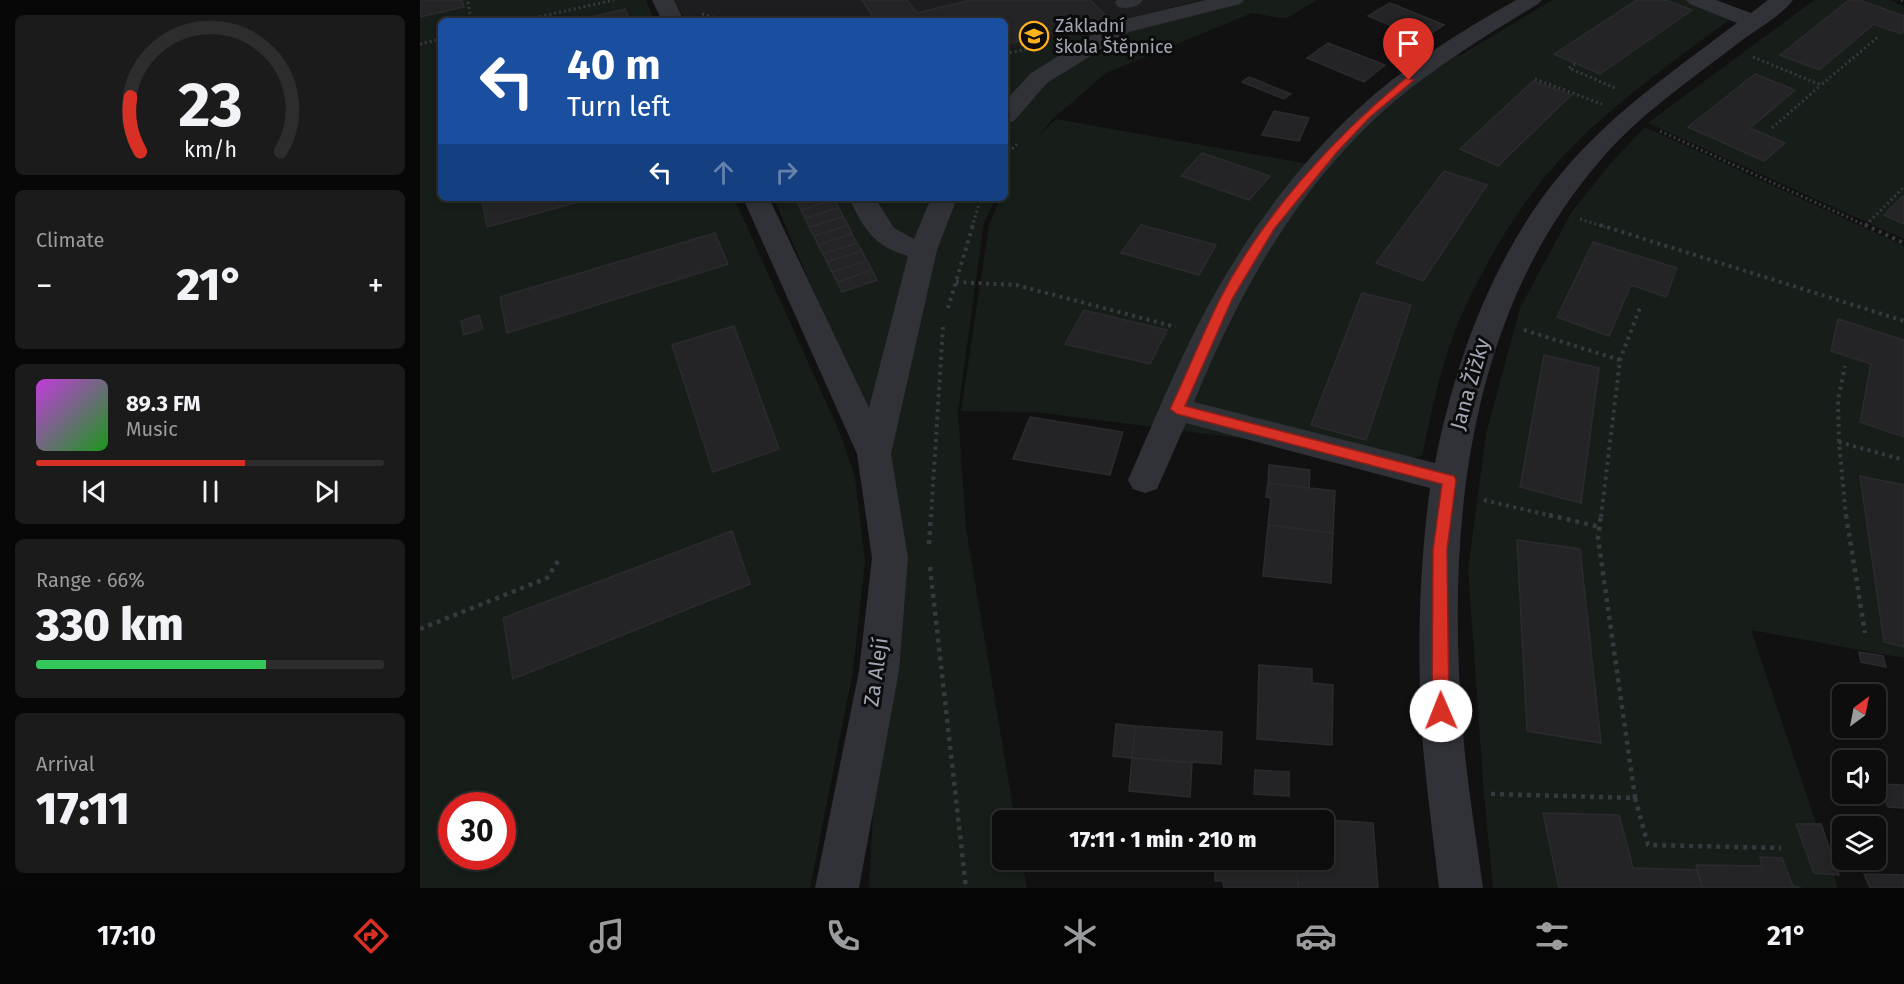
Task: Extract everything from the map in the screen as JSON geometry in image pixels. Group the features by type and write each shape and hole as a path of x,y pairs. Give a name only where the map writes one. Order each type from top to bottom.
{"street":[{"path":"663,0 672,18"},
{"path":"1127,0 1144,22"},
{"path":"1008,113 1039,78 1121,27 1233,0"},
{"path":"1145,480 1226,299 1270,227 1333,150 1367,114 1423,69 1531,0"},
{"path":"1697,0 1752,21"},
{"name":"Jana Žižky","path":"1461,888 1441,711 1440,550 1456,432 1478,351 1503,286 1548,209 1587,159 1639,110 1782,0"},
{"name":"Za Alejí","path":"757,201 873,454 883,503 890,558 879,671 837,888"},
{"path":"864,201 880,232 898,243 923,250"},
{"name":"Za Alejí","path":"873,454 923,250 943,201"},
{"path":"1177,409 1449,480"}],"path":[{"path":"533,18 614,0"},
{"path":"468,2 471,18"},
{"path":"1772,128 1878,37"},
{"path":"420,44 438,40"},
{"path":"1746,55 1821,85"},
{"path":"1575,64 1569,68 1639,110 1904,243"},
{"path":"1866,225 1902,189 1904,190"},
{"path":"947,312 980,201"},
{"path":"1548,209 1904,321"},
{"path":"956,282 1016,285 1209,335"},
{"path":"1641,305 1620,360 1598,538 1635,798 1648,844 1781,848"},
{"path":"928,548 944,322"},
{"path":"1518,328 1620,360"},
{"path":"1845,366 1838,400 1842,492 1865,633"},
{"path":"1839,442 1904,460"},
{"path":"1476,499 1600,527"},
{"path":"930,560 966,888"},
{"path":"420,629 547,578 558,561"},
{"path":"1484,794 1635,798"}],"shaded area":[{"path":"420,0 646,0 654,18 438,18 438,201 735,201 840,433 855,477 865,561 853,671 810,888 420,888"},
{"name":"Základní škola Štěpnice","path":"674,0 1200,0 1008,50 1008,18 683,18"},
{"path":"1200,0 1317,0 1289,17 1280,18 1252,13 1106,73 1055,117 1034,140 1056,119 1303,163 1323,171 1369,121 1453,54 1461,55 1552,0 1688,0 1725,15 1729,20 1647,82 1588,131 1553,167 1522,207 1483,272 1454,332 1438,384 1422,456 1403,459 1035,412 961,411 989,225 999,201 1008,201 1008,177 1011,169 1008,174 1008,50"},
{"path":"1814,0 1889,0 1904,6 1904,239 1648,123"},
{"path":"1645,127 1904,246 1904,658 1751,630 1838,888 1493,888 1468,569 1486,434 1520,308 1571,213 1609,165"},
{"path":"775,201 995,201 984,223 958,411 966,528 1013,810 992,810 992,870 1024,870 1027,888 869,888 891,476"}],"building":[{"path":"420,0 462,0 464,7 420,17"},
{"path":"862,0 907,0 917,13 971,0 1090,0 1108,18 1008,44 1008,18 874,18"},
{"path":"1637,0 1665,0 1692,10 1600,74 1554,54"},
{"path":"1849,0 1859,0 1904,16 1904,31 1901,34 1874,24 1819,70 1780,55"},
{"path":"1390,3 1444,25 1422,39 1368,16"},
{"path":"625,9 629,18 586,18"},
{"path":"1328,43 1385,65 1364,82 1307,58"},
{"path":"1755,74 1795,90 1750,128 1785,143 1764,161 1688,127"},
{"path":"1249,77 1291,94 1284,99 1242,82"},
{"path":"1533,81 1571,95 1498,166 1460,149"},
{"path":"1274,111 1309,118 1299,141 1262,135"},
{"path":"1202,153 1270,176 1249,200 1181,176"},
{"path":"1444,171 1487,185 1423,281 1376,263"},
{"path":"1904,196 1904,224 1884,215"},
{"path":"483,201 582,201 487,227"},
{"path":"800,201 831,201 801,210 797,202"},
{"path":"831,201 835,201 839,208 805,218 801,210"},
{"path":"839,208 843,217 809,227 805,218"},
{"path":"843,217 848,225 814,236 809,227"},
{"path":"848,225 852,234 818,245 814,236"},
{"path":"1141,225 1216,245 1199,275 1121,253"},
{"path":"715,233 728,264 507,333 500,297"},
{"path":"852,234 857,243 823,254 818,245"},
{"path":"1593,242 1677,268 1666,297 1631,285 1609,336 1557,317"},
{"path":"857,243 862,251 827,262 823,254"},
{"path":"862,251 867,261 832,272 827,262"},
{"path":"867,261 872,270 837,282 832,272"},
{"path":"872,270 877,280 842,292 837,282"},
{"path":"1362,293 1411,305 1366,440 1311,425"},
{"path":"1084,310 1167,330 1150,364 1065,344"},
{"path":"479,315 483,329 464,335 461,321"},
{"path":"1838,319 1904,340 1904,437 1860,422 1871,364 1831,351"},
{"path":"734,326 779,449 713,472 672,345"},
{"path":"1544,355 1599,368 1581,503 1520,487"},
{"path":"1030,417 1123,432 1110,475 1013,459"},
{"path":"1269,465 1310,470 1309,488 1268,483"},
{"path":"1860,476 1904,485 1904,647 1884,642"},
{"path":"1268,483 1335,491 1333,533 1268,525 1271,498 1266,497"},
{"path":"1268,525 1333,533 1331,583 1263,576"},
{"path":"732,531 750,584 513,679 503,618"},
{"path":"1517,540 1580,549 1601,743 1527,731"},
{"path":"1859,652 1883,656 1886,667 1861,662"},
{"path":"1259,665 1312,669 1312,683 1333,685 1332,745 1257,739"},
{"path":"1116,724 1135,726 1132,758 1113,756"},
{"path":"1135,726 1222,732 1221,764 1132,758"},
{"path":"1132,758 1192,763 1190,797 1129,791"},
{"path":"1255,770 1289,772 1289,796 1254,794"},
{"path":"1886,784 1904,785 1904,808 1888,807"},
{"path":"1543,813 1619,815 1633,868 1697,870 1702,888 1559,888"},
{"path":"1334,820 1373,823 1378,888 1298,888 1297,870 1334,870"},
{"path":"1796,824 1821,824 1832,855 1832,870 1837,870 1839,875 1814,873"},
{"path":"1760,857 1782,858 1793,886 1801,888 1703,888 1696,865 1762,866"},
{"path":"1215,870 1297,870 1298,888 1224,888 1223,881 1215,881"},
{"path":"1864,874 1904,875 1904,888 1870,888"}],"place":[{"name":"Základní škola Štěpnice","path":"1034,36"}],"route":[{"path":"1409,80 1367,114 1333,150 1270,227 1226,299 1177,409 1449,480 1440,550 1441,711"}]}
